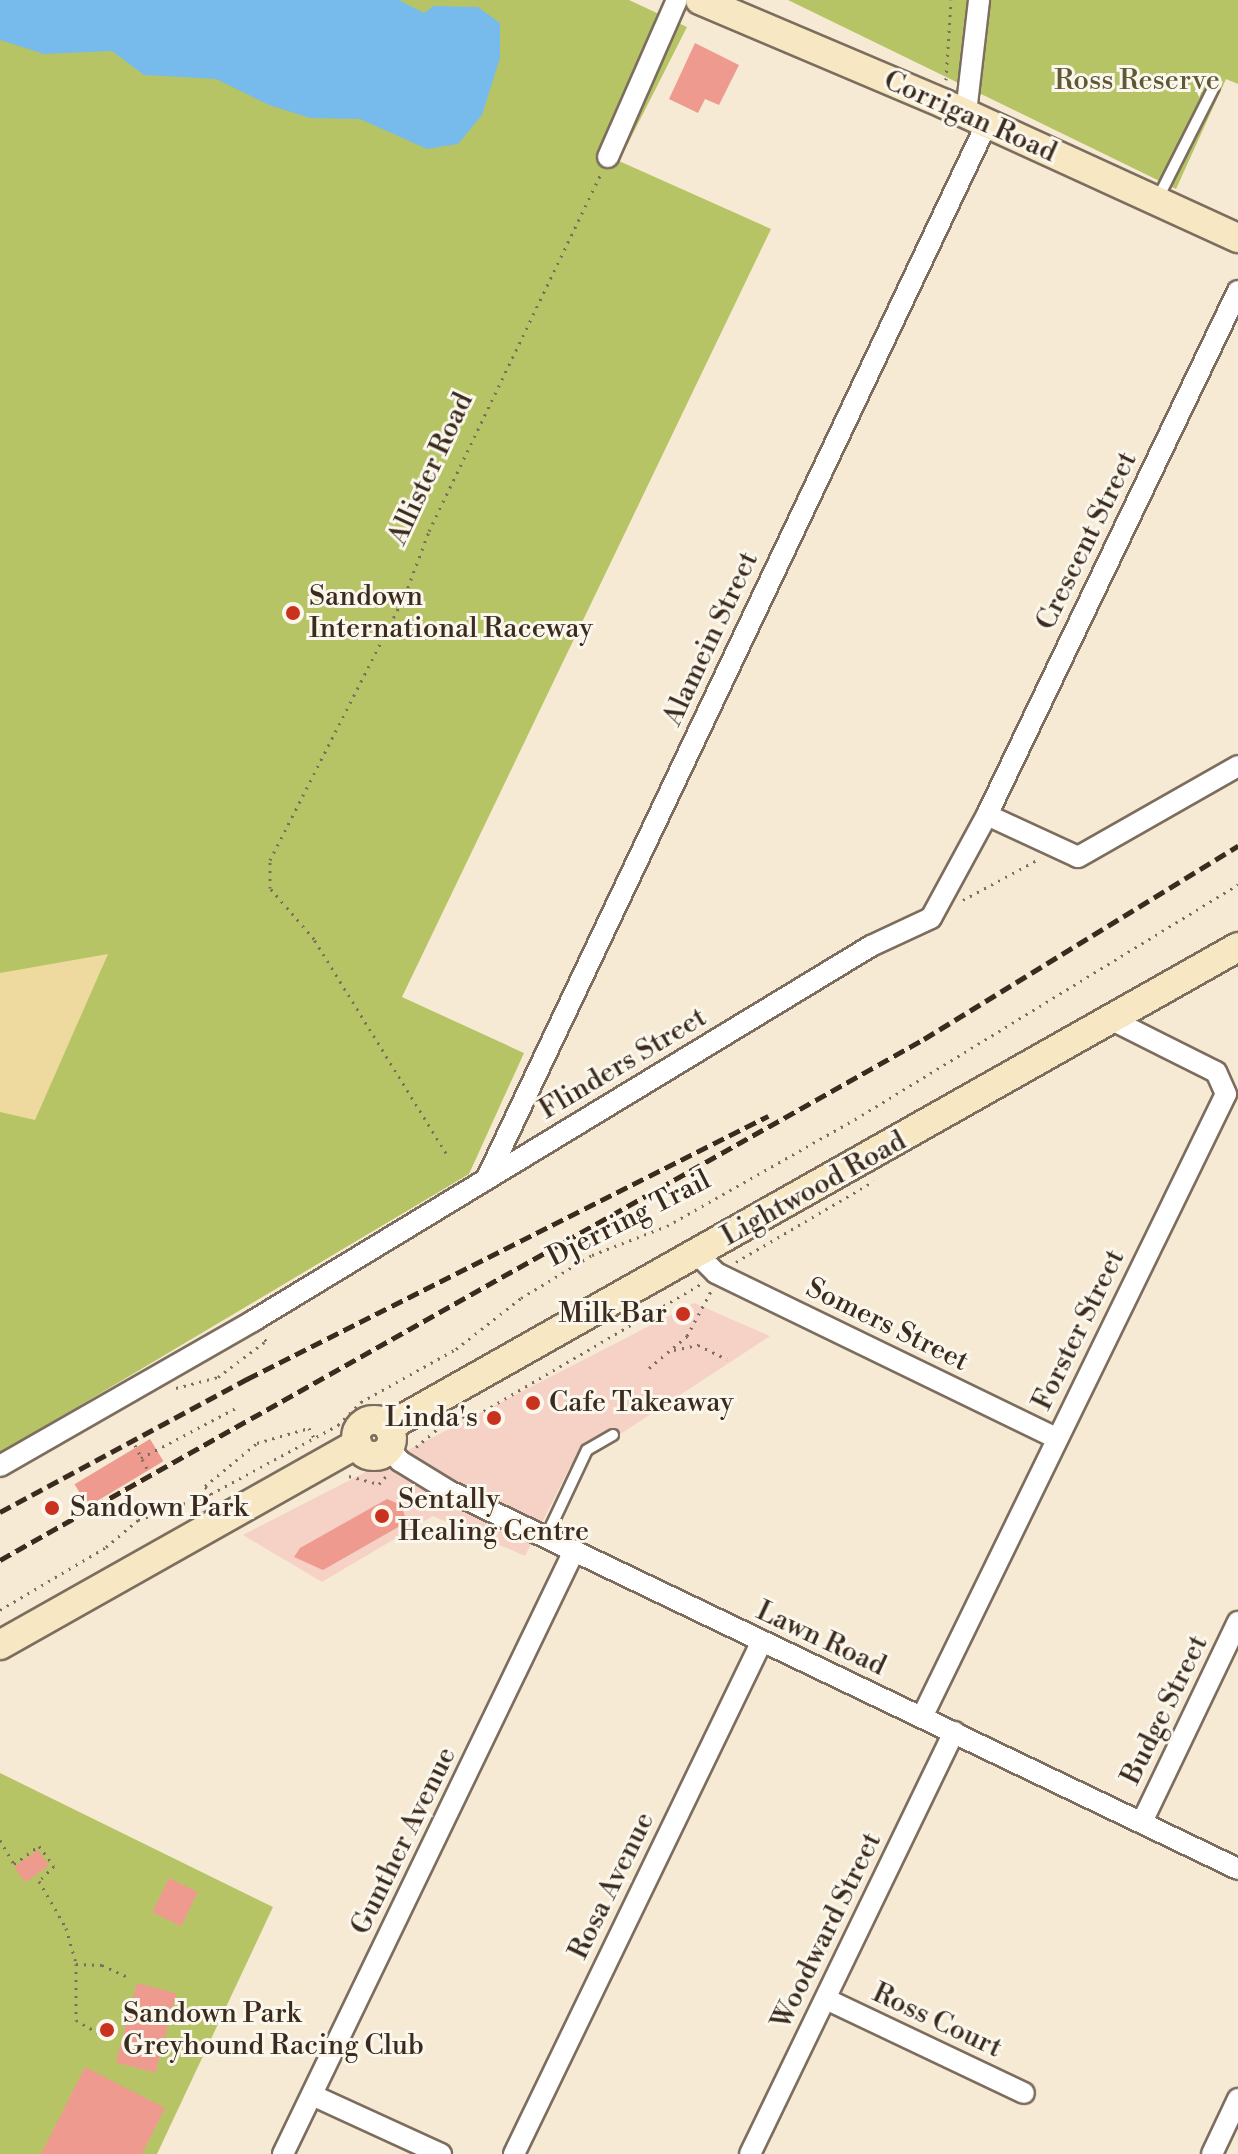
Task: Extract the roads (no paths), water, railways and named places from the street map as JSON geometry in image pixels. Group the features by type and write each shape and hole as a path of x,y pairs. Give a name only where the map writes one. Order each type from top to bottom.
{"main road":[{"name":"Corrigan Road","path":"700,0 966,113 1155,203 1238,238"},
{"name":"Lightwood Road","path":"389,1437 708,1273 1112,1020 1238,947"},
{"path":"0,1645 357,1444 375,1456 389,1437"}],"street":[{"path":"608,157 677,0"},
{"name":"Alamein Street","path":"486,1179 966,113 979,0"},
{"name":"Crescent Street","path":"987,815 1238,291"},
{"path":"987,815 1078,857 1238,766"},
{"name":"Flinders Street","path":"0,1466 486,1179 871,946 931,918 987,815"},
{"name":"Forster Street","path":"922,1717 1226,1094 1216,1072 1112,1020"},
{"name":"Somers Street","path":"708,1273 1056,1438"},
{"name":"Lawn Road","path":"389,1437 400,1461 449,1491 1238,1869"},
{"name":"Gunther Avenue","path":"283,2154 574,1551"},
{"name":"Budge Street","path":"1142,1822 1238,1622"},
{"name":"Rosa Avenue","path":"514,2154 761,1643"},
{"name":"Woodward Street","path":"750,2154 954,1732"},
{"name":"Ross Court","path":"826,1999 1024,2093"},
{"path":"312,2095 441,2154"},
{"path":"1212,2154 1238,2099"}],"lane":[{"path":"1155,203 1214,87"},
{"path":"546,1537 587,1450 613,1435"}],"water":[{"path":"0,0 399,0 424,13 434,6 478,7 500,23 500,58 482,115 458,144 427,149 360,119 310,118 269,105 216,79 144,75 112,51 44,54 0,40"}],"railway":[{"path":"0,1560 924,1039 1238,846"},
{"path":"0,1512 247,1379 768,1116"}],"place":[{"name":"Sandown International Raceway","path":"293,613"},
{"name":"Milk Bar","path":"683,1314"},
{"name":"Cafe Takeaway","path":"533,1403"},
{"name":"Linda's","path":"494,1418"},
{"name":"Sandown Park","path":"52,1508"},
{"name":"Sentally Healing Centre","path":"382,1516"},
{"name":"Sandown Park Greyhound Racing Club","path":"107,2030"}],"park label":[{"name":"Ross Reserve","path":"1137,81"}]}
